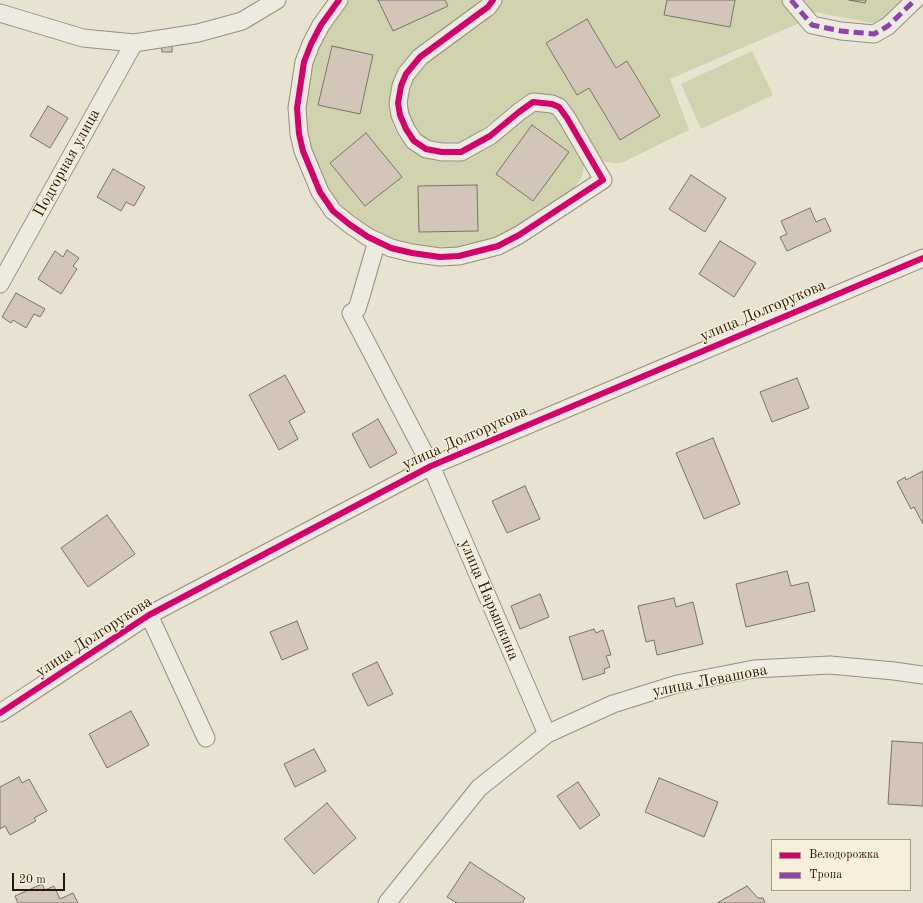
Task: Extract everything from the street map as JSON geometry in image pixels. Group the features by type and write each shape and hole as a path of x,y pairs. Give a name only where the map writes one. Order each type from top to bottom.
{"street":[{"path":"0,13 82,38 134,42 198,33 242,21 277,0"},
{"path":"339,0 321,25 304,62 297,108 299,134 303,151 320,192 333,211 349,224 368,237 391,248 412,254 440,257 459,256 498,246 519,235 603,180 567,118 559,107 552,104 533,102 518,112 490,136 461,152 442,152 426,149 414,141 406,129 400,115 398,103 401,86 406,74 420,57 488,7 493,0"},
{"path":"791,0 812,25 841,31 874,34 888,26 915,0"},
{"name":"Подгорная улица","path":"0,284 134,42"},
{"name":"улица Нарышкина","path":"377,241 357,309 351,314 431,466 547,734"},
{"name":"улица Долгорукова","path":"0,713 149,615 431,466 923,258"},
{"path":"149,615 206,738"},
{"name":"улица Левашова","path":"387,903 479,788 547,734 613,704 677,684 754,670 830,665 923,675"}],"green space":[{"path":"350,0 378,0 393,31 448,6 445,0 480,0 479,3 405,63 395,79 390,100 392,124 401,140 419,154 436,161 453,162 487,149 525,117 541,110 553,112 565,128 584,165 582,177 575,187 564,197 500,237 461,248 418,247 395,241 367,227 338,202 327,186 310,147 306,124 305,99 313,59 325,31","holes":["331,46 373,55 360,114 318,105","532,125 569,152 496,174","366,133 402,177 365,206 330,163","477,185 478,231 419,232 418,186"]},
{"path":"503,0 667,0 664,15 730,27 735,0 783,0 802,22 670,79 689,130 621,163 613,163 604,161 597,153 567,103 553,96 544,94 533,94 520,99 467,141 451,145 428,140 412,125 407,113 407,101 409,89 414,77 426,63 494,13","holes":["587,19 616,68 628,61 660,116 620,140 589,88 577,95 546,43"]},
{"path":"801,0 902,0 882,20 872,23 814,12 808,9"},
{"path":"752,51 773,95 701,129 681,84"}],"building":[{"path":"378,0 445,0 448,6 393,31"},
{"path":"667,0 735,0 730,27 664,15"},
{"path":"849,0 866,0 865,3"},
{"path":"587,19 616,68 627,61 660,116 620,140 589,88 577,95 546,43"},
{"path":"161,42 172,42 172,52 162,52"},
{"path":"332,46 373,55 360,114 318,105"},
{"path":"48,106 68,118 50,148 30,136"},
{"path":"532,125 569,152 533,201 496,174"},
{"path":"366,133 402,177 365,206 330,163"},
{"path":"113,169 145,187 134,206 126,202 121,211 97,197"},
{"path":"691,175 726,198 705,232 669,209"},
{"path":"477,185 478,231 419,232 418,186"},
{"path":"810,208 816,222 825,218 831,231 787,251 780,237 787,234 781,221"},
{"path":"720,241 756,263 734,297 699,274"},
{"path":"67,250 79,258 73,266 77,269 61,294 38,279 55,251 63,257"},
{"path":"16,293 45,309 40,317 34,314 26,328 13,320 11,323 2,317"},
{"path":"285,375 305,412 289,421 298,439 279,450 249,395"},
{"path":"797,378 809,408 772,422 760,392"},
{"path":"378,419 397,453 370,468 352,434"},
{"path":"713,438 740,504 704,519 676,453"},
{"path":"923,471 923,524 914,507 911,509 897,482 905,477 906,480"},
{"path":"525,486 540,519 507,533 492,501"},
{"path":"107,515 135,554 88,587 61,548"},
{"path":"787,571 791,586 808,582 815,611 746,627 736,584"},
{"path":"540,594 549,617 520,629 511,606"},
{"path":"674,598 676,607 693,602 703,644 657,655 654,640 646,642 638,606"},
{"path":"297,621 308,649 282,660 270,632"},
{"path":"594,629 596,633 603,630 611,655 606,656 610,667 604,669 605,673 583,680 569,637"},
{"path":"377,662 393,694 368,706 352,674"},
{"path":"131,711 149,745 107,768 89,734"},
{"path":"892,741 923,743 923,806 888,804"},
{"path":"314,749 326,771 295,787 284,764"},
{"path":"19,777 22,783 29,779 47,811 34,818 36,821 10,835 5,826 0,829 0,787"},
{"path":"659,778 718,802 704,837 645,812"},
{"path":"578,782 600,815 580,829 557,796"},
{"path":"327,803 356,838 314,874 284,839"},
{"path":"470,862 525,898 522,903 457,903 447,897"},
{"path":"42,884 45,890 54,886 60,899 73,893 78,903 18,903 15,896"},
{"path":"747,886 758,898 763,898 765,903 717,903"}],"marked path":[{"path":"791,0 812,25 841,31 874,34 888,26 915,0"}],"cycle path":[{"path":"339,0 321,25 304,62 297,108 299,134 303,151 320,192 333,211 349,224 368,237 391,248 440,257 459,256 498,246 519,235 603,180 567,118 559,107 552,104 533,102 490,136 461,152 442,152 426,149 414,141 406,129 400,115 398,103 401,86 406,74 420,57 488,7 493,0"},
{"path":"0,713 149,615 431,466 923,258"}]}
